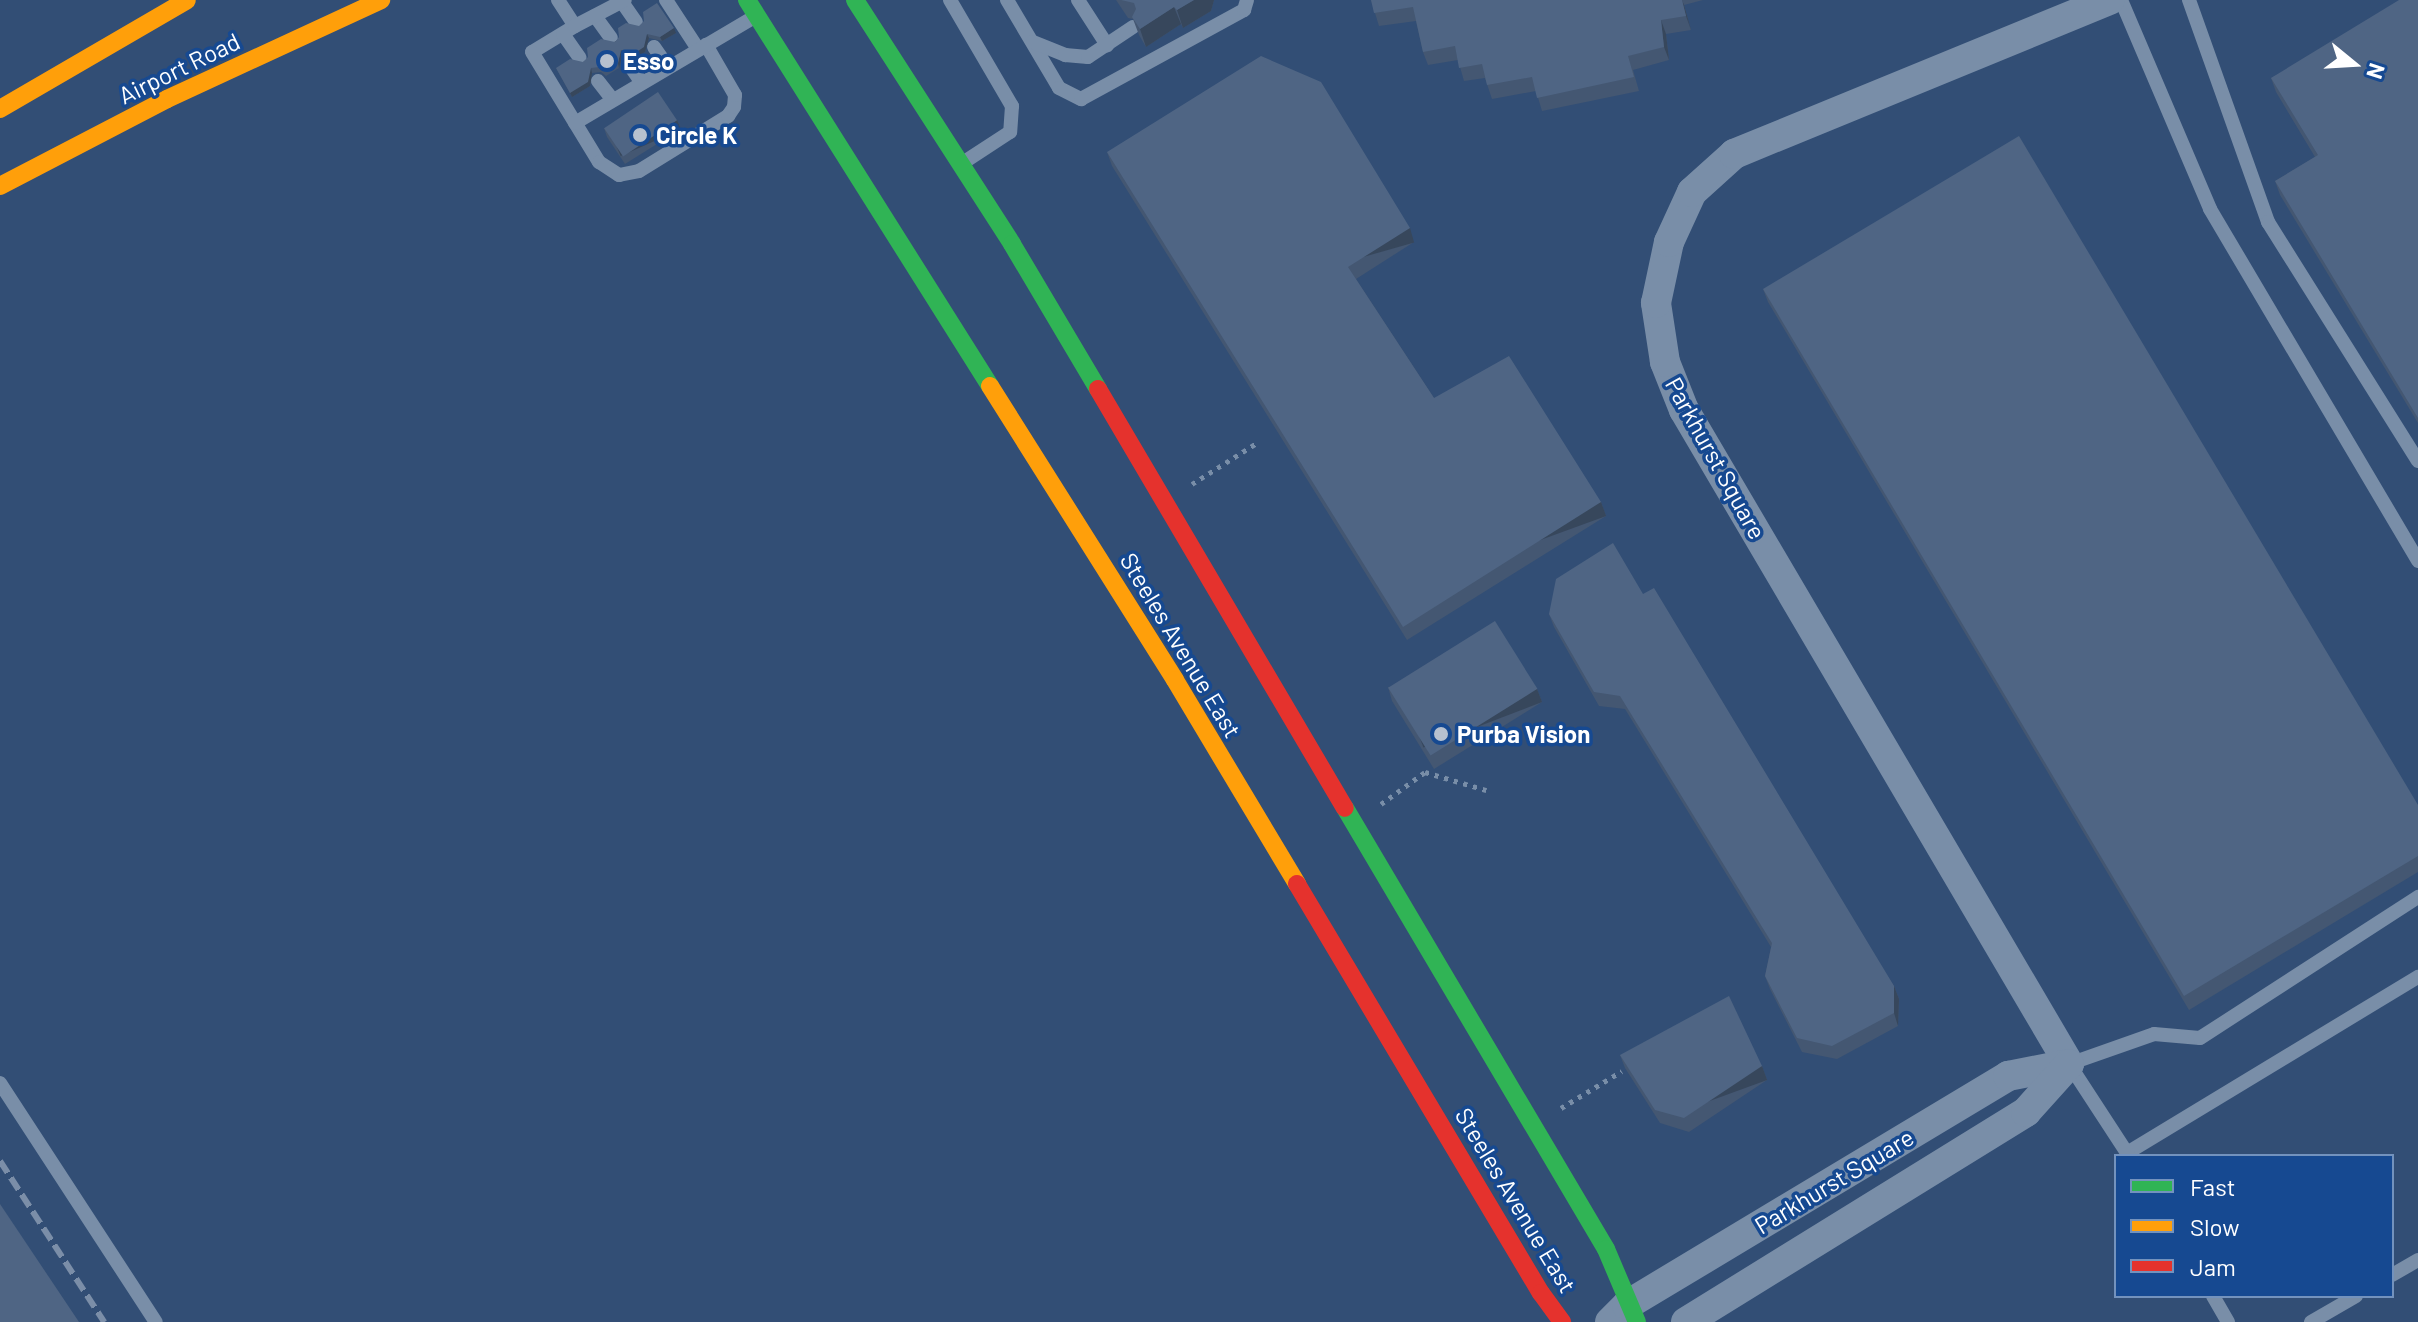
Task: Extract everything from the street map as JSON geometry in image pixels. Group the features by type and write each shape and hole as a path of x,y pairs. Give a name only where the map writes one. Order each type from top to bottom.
{"main road":[{"path":"0,109 187,0"},
{"name":"Airport Road","path":"0,186 167,99 381,0"},
{"name":"Steeles Avenue East","path":"855,0 1020,258 1606,1249 1624,1316"},
{"name":"Steeles Avenue East","path":"752,8 1167,667 1541,1293 1562,1322"}],"street":[{"name":"Parkhurst Square","path":"2069,1064 1684,410 1665,362 1656,303 1669,242 1692,192 1734,154 2110,0"},
{"name":"Parkhurst Square","path":"1624,1316 2008,1076 2069,1064"},
{"name":"Parkhurst Square","path":"1686,1322 2026,1112 2069,1064"}],"lane":[{"path":"558,0 580,58"},
{"path":"636,22 624,1 532,52 608,171 627,176 728,116 734,107 730,82 666,0"},
{"path":"950,0 1012,106 1010,132 961,165"},
{"path":"1007,0 1059,88 1081,99 1244,10 1247,0"},
{"path":"1078,0 1107,45"},
{"path":"2121,0 2210,209 2418,561"},
{"path":"2189,0 2268,222 2418,461"},
{"path":"575,123 702,47 752,8"},
{"path":"595,16 611,38"},
{"path":"1033,42 1065,55 1088,57 1133,27"},
{"path":"654,47 668,67"},
{"path":"628,63 642,83"},
{"path":"598,81 613,100"},
{"path":"2418,897 2200,1038 2154,1034 2069,1064 2128,1154 2418,977"},
{"path":"0,1083 156,1322"},
{"path":"2394,1274 2418,1260"},
{"path":"2214,1298 2228,1322"},
{"path":"2311,1322 2353,1298"}],"path":[{"path":"1184,489 1255,444"},
{"path":"1381,804 1425,772 1486,790"},
{"path":"1550,1115 1622,1071"}],"building":[{"path":"1121,0 1194,0 1177,10 1174,7 1140,29 1132,17 1136,9 1134,3"},
{"path":"1371,0 1682,0 1686,16 1661,20 1664,47 1628,56 1634,77 1537,98 1532,77 1487,85 1482,64 1459,68 1455,46 1423,52 1413,7 1374,13"},
{"path":"2399,0 2418,0 2418,418 2275,181 2318,155 2271,78"},
{"path":"657,3 674,28 660,37 647,34 644,47 635,53 621,50 618,63 605,71 599,67 591,68 588,82 570,93 556,68 570,59 583,62 588,57 587,48 601,39 615,42 619,37 618,28 626,23 639,26 644,21 643,12"},
{"path":"1261,56 1321,82 1410,228 1348,267 1434,398 1509,356 1601,502 1403,627 1107,152"},
{"path":"658,92 677,120 623,157 604,128"},
{"path":"2019,136 2418,805 2418,856 2184,996 1763,289"},
{"path":"1613,543 1643,594 1654,588 1894,986 1894,1013 1832,1046 1797,1038 1765,976 1772,943 1620,696 1594,692 1549,614 1556,579"},
{"path":"1495,621 1537,689 1431,756 1388,688"},
{"path":"1729,996 1762,1066 1684,1118 1655,1110 1620,1055"},
{"path":"0,1204 79,1322 0,1322"}],"railway":[{"path":"0,1161 104,1322"}],"traffic: fast":[{"path":"747,0 990,386"},
{"path":"855,0 1012,244 1098,389"},
{"path":"1345,808 1606,1249 1637,1322"}],"traffic: slow":[{"path":"0,109 187,0"},
{"path":"0,186 167,99 381,0"},
{"path":"990,386 1175,680 1297,884"}],"traffic: jam":[{"path":"1098,389 1345,808"},
{"path":"1297,884 1541,1293 1562,1322"}],"place":[{"name":"Esso","path":"607,61"},
{"name":"Circle K","path":"640,135"},
{"name":"Purba Vision","path":"1441,734"}]}
